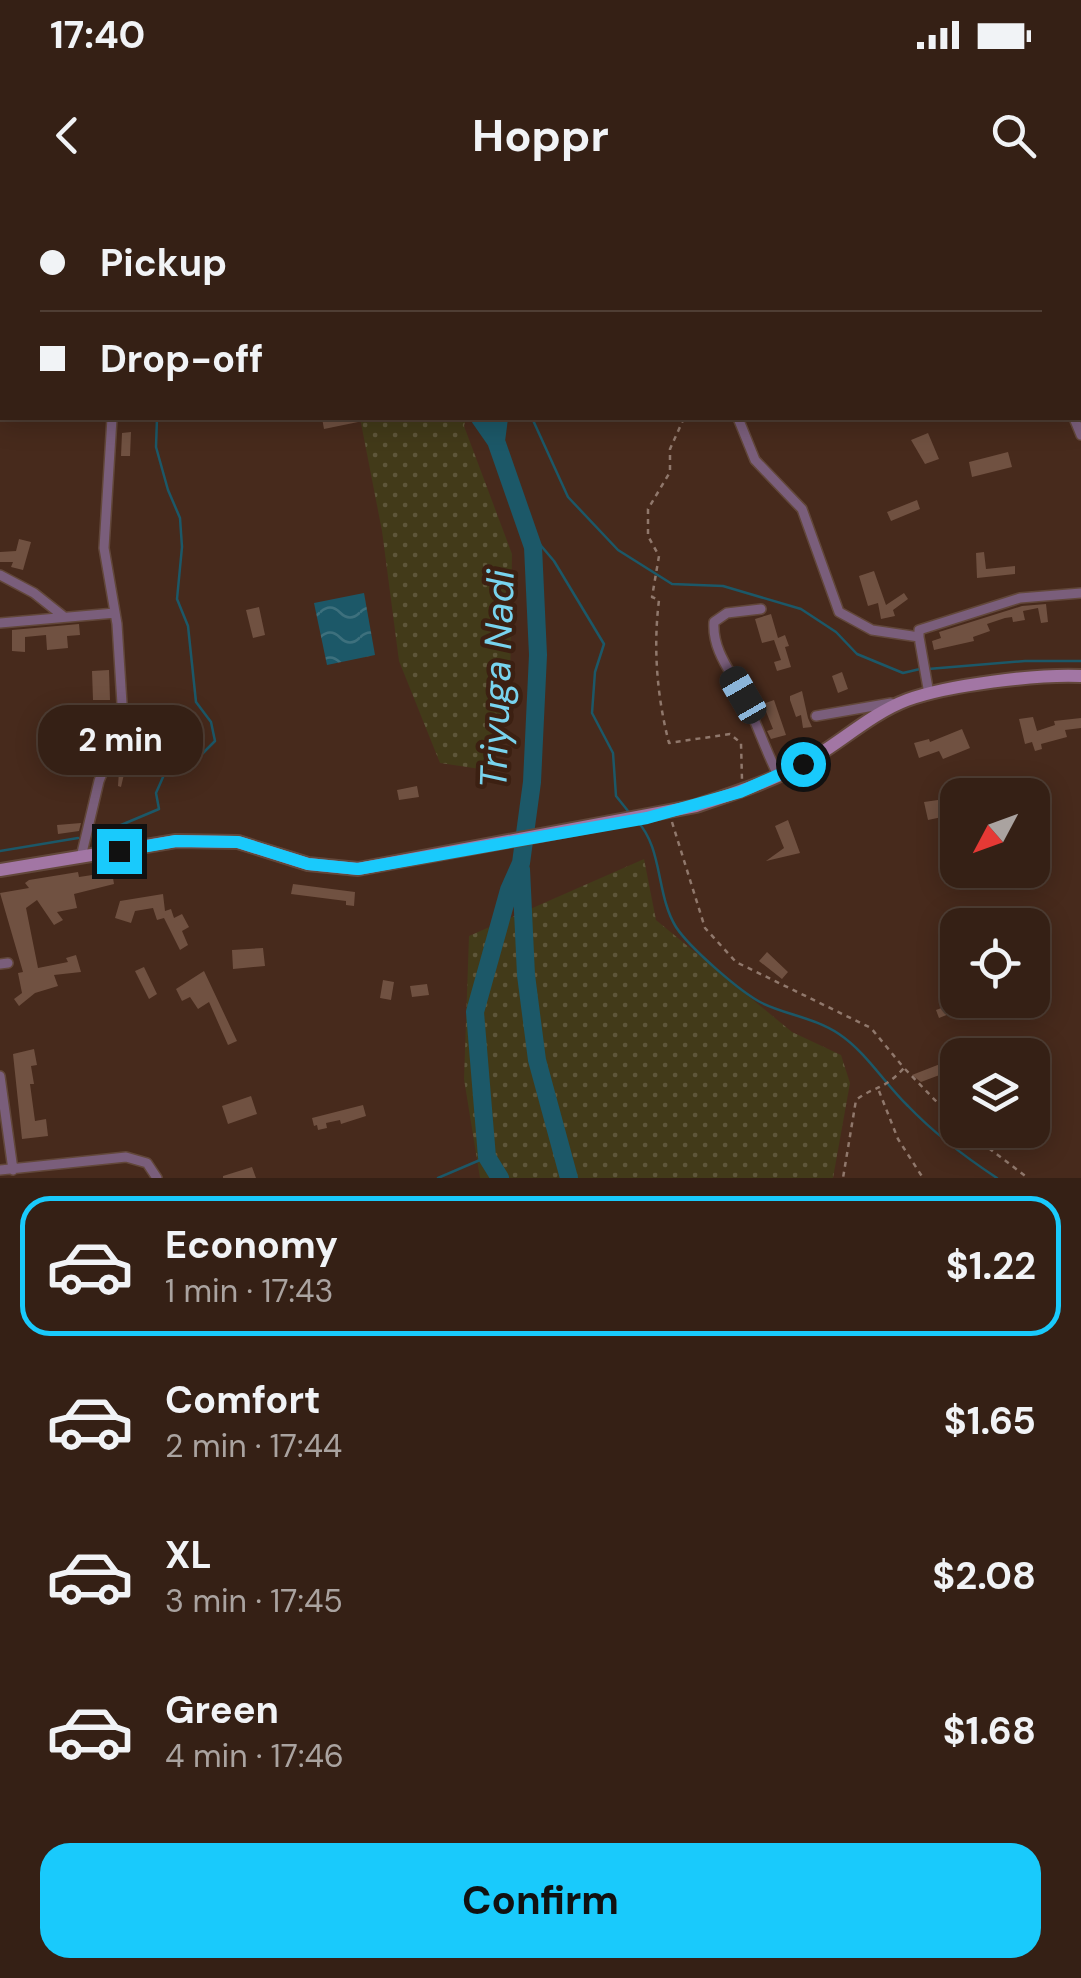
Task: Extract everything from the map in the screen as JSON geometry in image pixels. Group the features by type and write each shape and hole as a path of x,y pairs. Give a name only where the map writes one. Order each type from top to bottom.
{"main road":[{"path":"0,870 176,841 238,842 308,864 358,869 647,818 740,792 803,764 904,701 1005,682 1081,676"}],"street":[{"path":"80,856 99,781 123,720 104,548 112,420"},
{"path":"739,420 755,460 802,509 839,612 872,630 919,638"},
{"path":"0,575 62,616"},
{"path":"929,694 919,630 1020,598 1081,593"},
{"path":"761,609 727,613 714,622 714,632 721,658 743,695 778,775"},
{"path":"0,623 114,612"},
{"path":"816,716 904,701"},
{"path":"0,1076 13,1170"},
{"path":"0,1170 126,1156 147,1163 157,1178"}],"path":[{"path":"683,420 670,449 670,472 648,510 648,536 659,556 652,598 659,600 659,686 669,743 730,734 741,742 740,792"},
{"path":"670,812 705,928 736,962 870,1028 940,1105"},
{"path":"843,1178 856,1100 890,1084 904,1068"},
{"path":"879,1090 898,1139 923,1178"},
{"path":"989,1148 1028,1178"}],"sand":[{"path":"360,420 466,420 464,426 512,554 510,693 480,769 440,763 399,661 382,531"},
{"path":"644,859 656,920 792,1032 841,1055 850,1083 833,1178 480,1178 464,1079 469,936"}],"water":[{"path":"364,593 375,655 327,665 314,603"}],"building":[{"path":"322,420 363,421 324,429"},
{"path":"131,432 130,456 121,456 122,433"},
{"path":"928,433 939,459 925,464 911,440"},
{"path":"1008,452 1012,467 972,477 969,462"},
{"path":"917,500 920,509 891,521 887,512"},
{"path":"19,539 31,542 23,570 11,567 13,562 0,562 0,552 16,551"},
{"path":"984,552 986,569 1015,566 1015,574 977,578 976,553"},
{"path":"874,571 886,605 904,593 908,599 893,610 895,616 881,619 878,603 868,606 859,576"},
{"path":"1046,604 1048,622 1041,623 1038,608 1023,611 1025,620 1013,622 1012,617 1005,618 987,624 990,631 973,637 974,641 934,650 932,641 941,638 939,632 1022,606"},
{"path":"259,607 265,635 253,638 246,610"},
{"path":"771,614 778,638 785,635 789,646 785,647 791,667 777,671 774,662 781,660 774,640 762,643 755,619"},
{"path":"79,624 80,635 67,636 68,648 47,650 46,635 25,637 25,652 12,651 12,630"},
{"path":"109,670 110,700 93,700 92,671"},
{"path":"842,672 848,689 838,693 832,676"},
{"path":"802,691 812,727 803,728 801,715 796,717 790,700 790,696"},
{"path":"774,700 786,735 771,739 767,731 773,729 763,704"},
{"path":"1033,717 1037,731 1055,725 1054,721 1081,718 1081,728 1065,730 1067,737 1041,744 1042,749 1035,751 1032,742 1025,744 1019,719"},
{"path":"962,729 970,748 943,759 939,751 919,758 914,743 929,739 930,742"},
{"path":"140,745 152,762 144,768 129,748"},
{"path":"120,756 128,757 121,787 118,786"},
{"path":"417,786 419,797 399,800 397,790"},
{"path":"938,800 940,817 928,820 924,802"},
{"path":"788,820 800,853 766,861 784,848 775,826"},
{"path":"81,823 79,831 58,834 57,825"},
{"path":"78,872 79,877 112,872 114,884 74,894 77,908 57,912 63,920 54,925 37,900 26,908 38,968 68,962 66,958 76,955 81,972 54,975 58,986 35,993 19,1006 14,999 22,993 18,973 23,972 0,893 29,888 25,883 29,880"},
{"path":"293,884 355,892 354,906 346,905 346,901 291,894"},
{"path":"163,894 165,911 171,909 174,918 182,914 189,927 182,931 188,945 180,950 164,918 157,920 153,908 135,911 131,923 115,918 120,901"},
{"path":"263,948 265,966 233,969 232,950"},
{"path":"767,952 788,972 782,979 759,961"},
{"path":"144,967 157,994 149,999 135,971"},
{"path":"204,971 237,1041 228,1045 209,1002 198,1009 190,997 182,1001 176,989"},
{"path":"383,980 394,982 391,1000 380,998"},
{"path":"427,984 429,995 412,997 410,986"},
{"path":"34,1049 37,1065 31,1066 34,1084 30,1084 35,1121 46,1119 48,1136 22,1139 13,1054"},
{"path":"940,1064 940,1075 921,1082 912,1075"},
{"path":"251,1096 257,1114 228,1124 222,1106"},
{"path":"363,1105 366,1116 341,1124 340,1120 326,1123 327,1128 318,1130 314,1126 312,1118"},
{"path":"252,1167 256,1178 223,1178 223,1176"}],"waterway":[{"path":"95,836 159,809 156,793 167,768 202,754 215,741 211,722 196,702 188,626 177,599 182,547 180,518 156,447 157,420"},
{"path":"481,420 496,441"},
{"name":"Triyuga Nadi","path":"499,420 496,441 533,547 538,655 532,782 521,863 509,890 475,1012 487,1157 500,1178"},
{"path":"533,420 568,497 618,550 672,584 723,586 801,609 836,632 857,654 903,673 920,669"},
{"path":"526,528 554,561 604,644 595,672 592,713 613,753 616,796 628,811"},
{"path":"928,669 1081,661"},
{"path":"637,821 651,844 670,914 692,946 753,997 820,1024 849,1041 929,1126 997,1178"},
{"path":"0,851 78,838"},
{"path":"521,869 526,975 537,1060 569,1178"},
{"path":"438,1178 487,1157"}],"route":[{"path":"119,851 176,841 238,842 308,864 358,869 647,818 740,792 803,764"}]}
